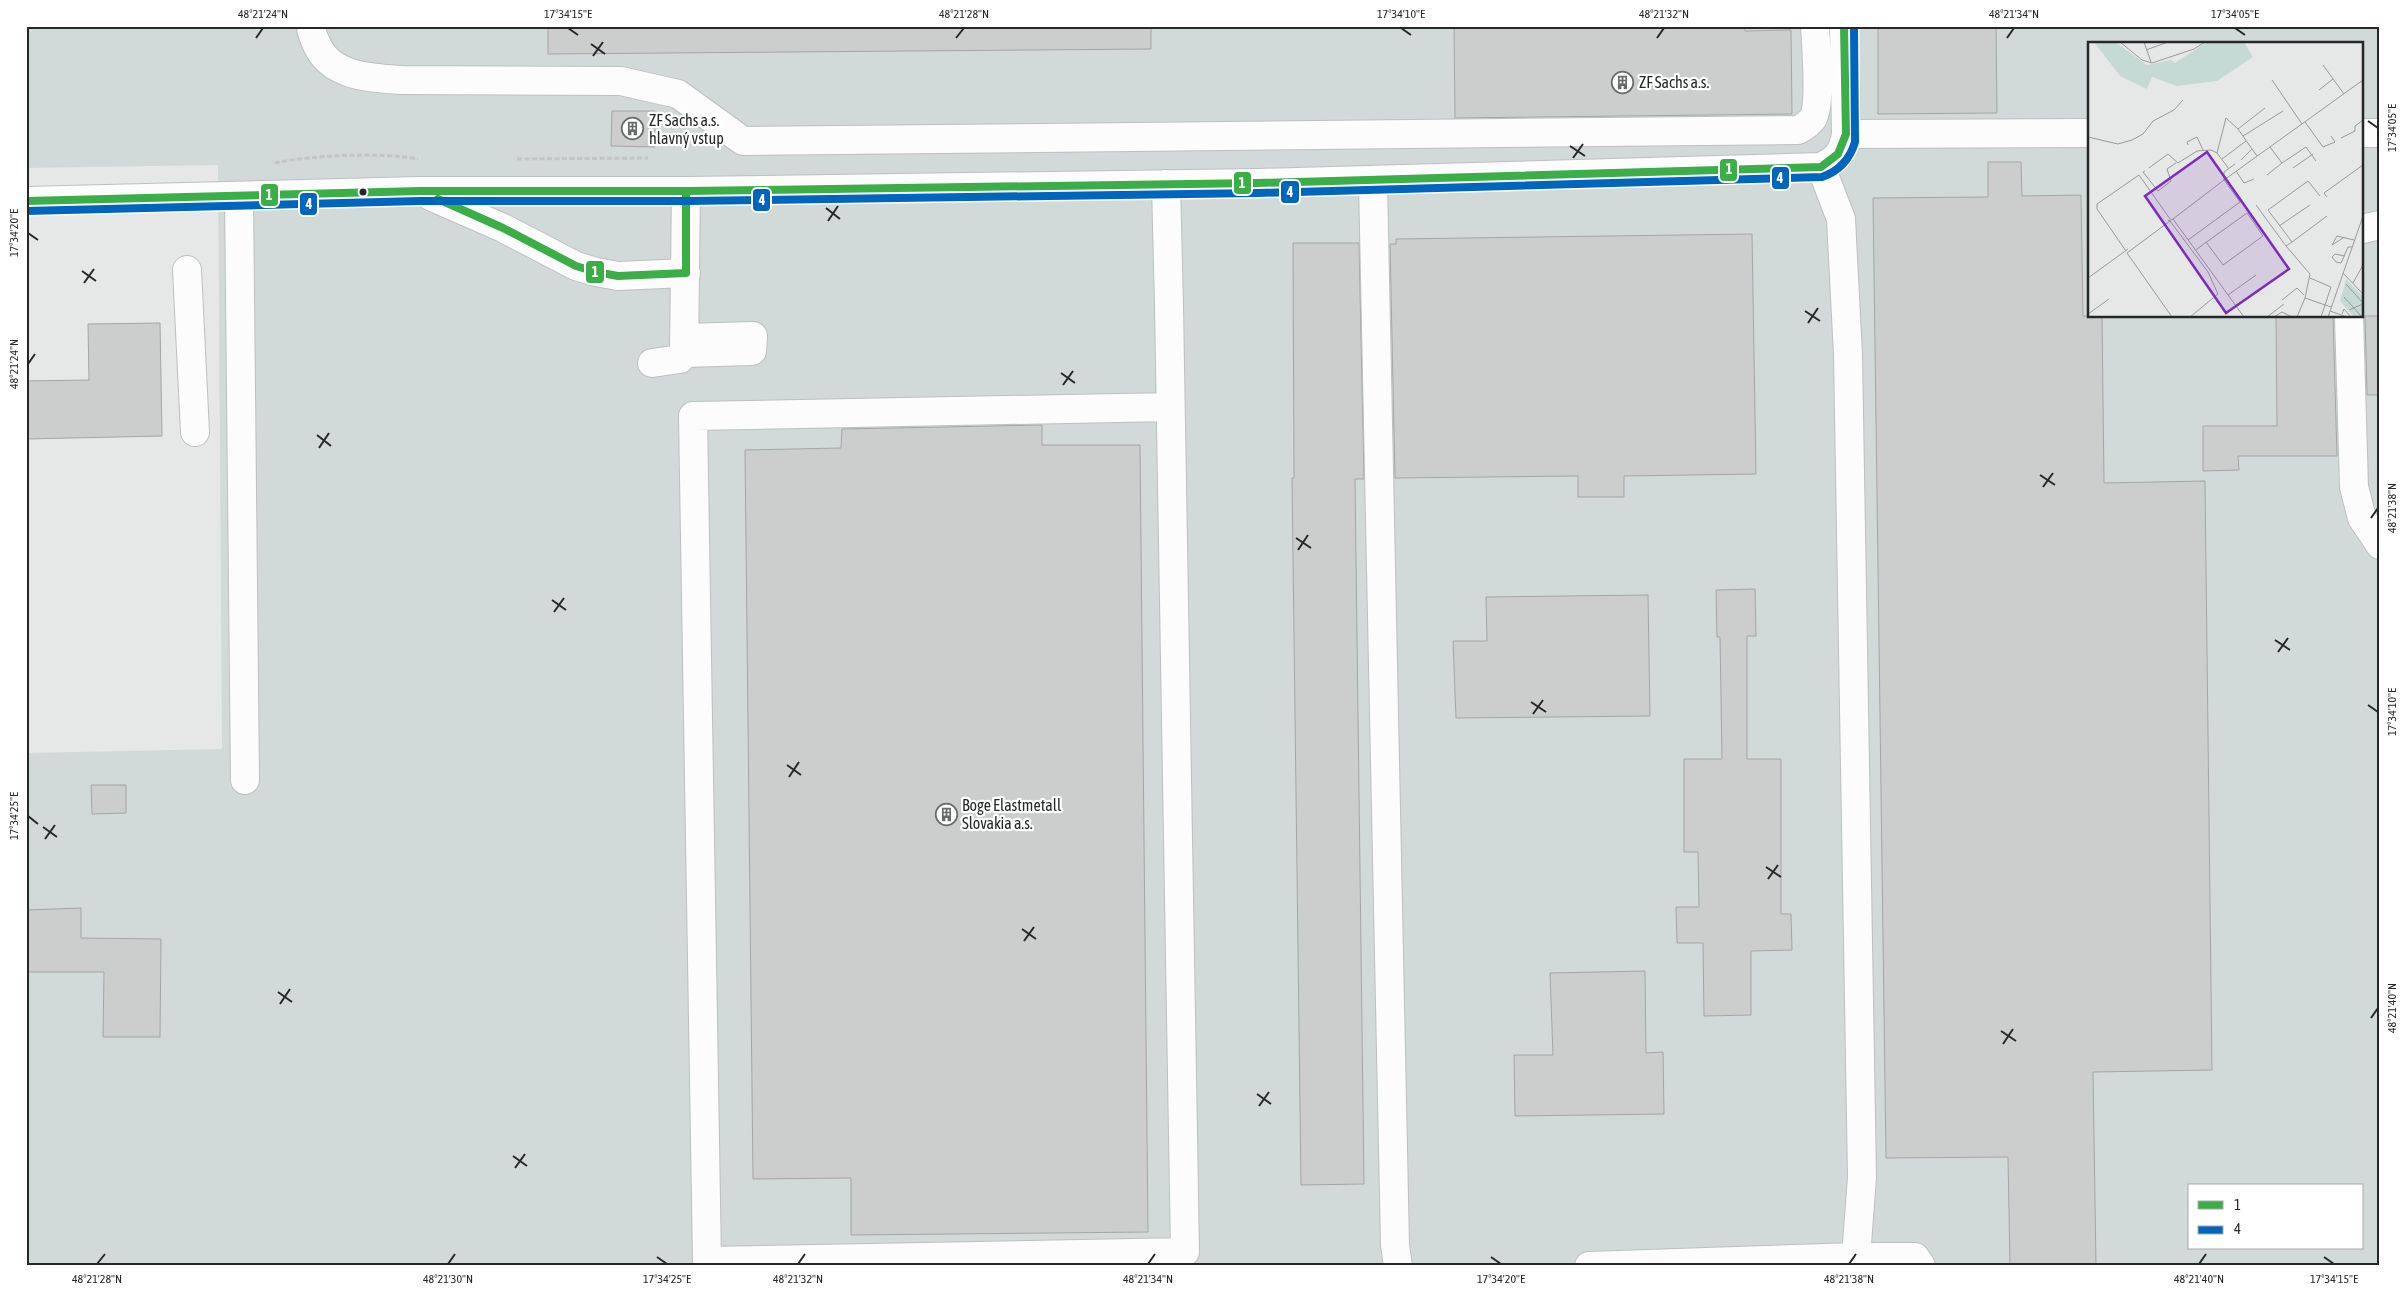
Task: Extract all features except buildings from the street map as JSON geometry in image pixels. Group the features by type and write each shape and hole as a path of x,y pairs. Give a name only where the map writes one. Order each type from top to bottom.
{"street":[{"path":"311,26 311,32 318,49 330,62 347,72 370,78 402,80 621,81 678,94 744,141 1798,130 1807,125 1814,116 1815,26"},
{"path":"26,201 420,191 686,191 1373,181 1821,168 1834,161 1844,149 1846,134 1844,26"},
{"path":"1846,134 2088,133"},
{"path":"2364,134 2380,133"},
{"path":"1821,168 1841,220 1848,355 1862,1176 1856,1261"},
{"path":"1373,181 1394,1236 1398,1266"},
{"path":"1166,184 1170,407 1185,1252 708,1261 693,416 1170,407"},
{"path":"420,191 503,228 576,266 618,276 686,273"},
{"path":"652,362 680,359 684,345 686,191"},
{"path":"238,197 245,780"},
{"path":"2364,229 2380,225"},
{"path":"187,270 195,432"},
{"path":"2349,318 2354,487 2362,518 2380,545"},
{"path":"1589,1266 1856,1261 1915,1257 1921,1266"}],"path":[{"path":"268,164 304,158 400,156 427,159"},
{"path":"510,159 648,158"}],"shaded area":[{"path":"26,26 2380,26 2380,1266 26,1266 26,753 222,749 218,165 26,168"}],"transit line":[{"name":"1","path":"26,201 420,191 686,191 1258,183 1821,167 1838,154 1846,134 1844,26"},
{"name":"4","path":"26,211 420,201 686,201 1258,193 1822,177 1843,164 1855,142 1854,26"},
{"name":"1","path":"438,199 503,228 576,266 618,276 686,273 686,191"}],"place":[{"name":"ZF Sachs a.s.","path":"1623,82"},
{"name":"ZF Sachs a.s. hlavný vstup","path":"633,129"},
{"name":"Boge Elastmetall Slovakia a.s.","path":"946,814"}]}
